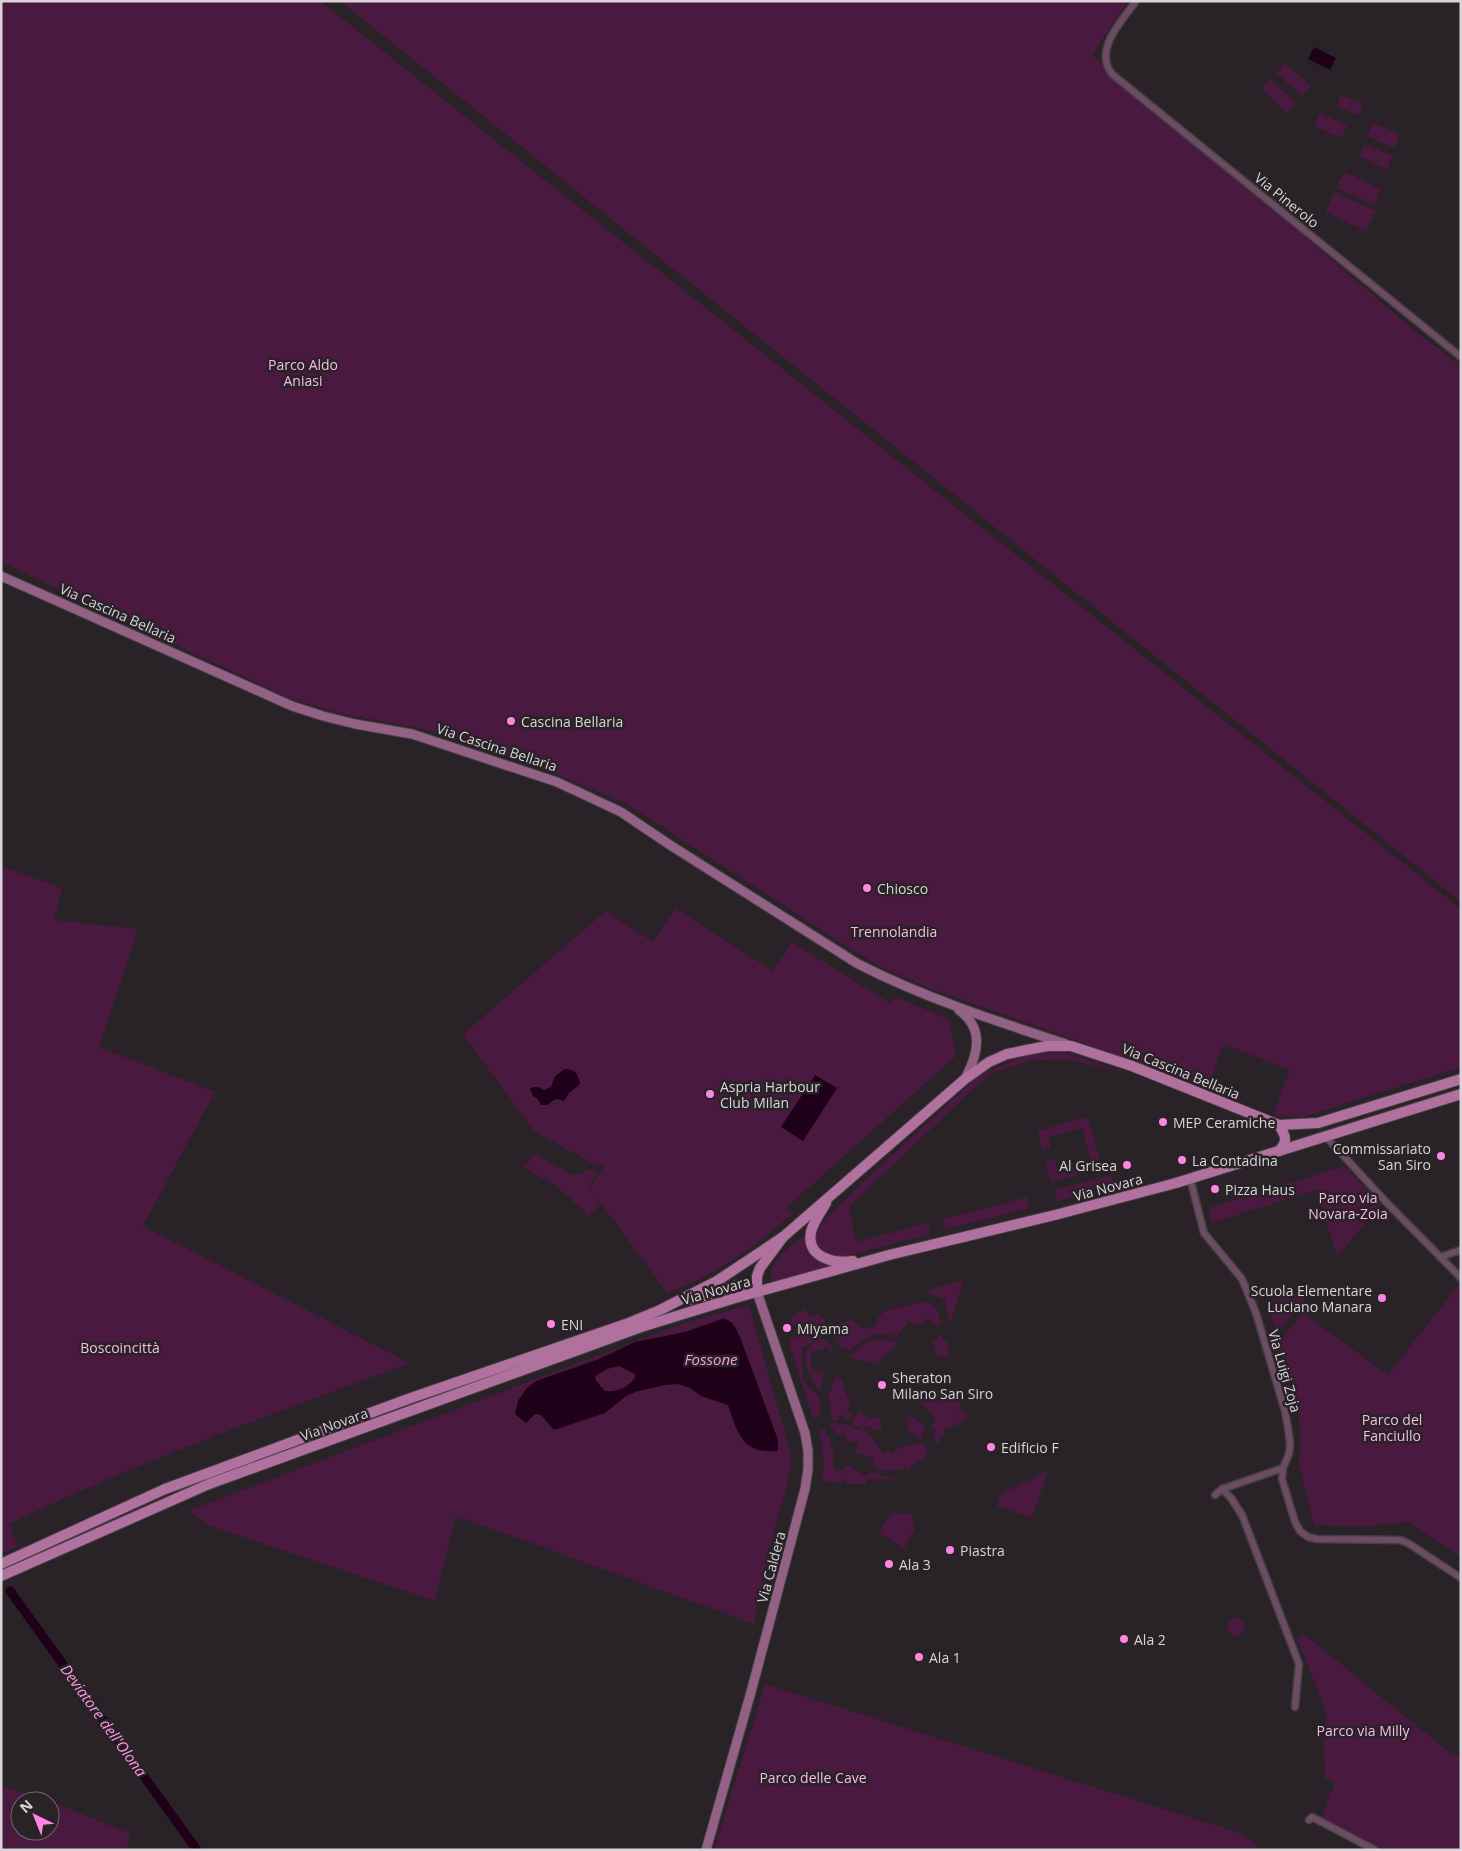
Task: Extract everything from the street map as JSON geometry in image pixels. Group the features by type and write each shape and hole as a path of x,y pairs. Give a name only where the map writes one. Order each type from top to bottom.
{"main road":[{"name":"Via Cascina Bellaria","path":"782,1237 965,1079 989,1062 1007,1054 1047,1046 1071,1046 1132,1066 1279,1125"},
{"path":"1279,1125 1318,1123 1461,1079"},
{"name":"Via Novara","path":"1,1576 209,1484 641,1327 757,1292 889,1256 1055,1215 1190,1178 1461,1094"},
{"path":"1279,1125 1286,1135 1286,1141 1279,1151"},
{"path":"830,1196 812,1229 811,1241 816,1253 830,1261 843,1262 889,1256"},
{"path":"660,1310 738,1285 757,1292 757,1276 760,1268 782,1237"},
{"name":"Via Novara","path":"1,1564 164,1489 310,1434 626,1324 660,1310 717,1281 782,1237"}],"street":[{"name":"Via Pinerolo","path":"1136,1 1109,40 1105,57 1107,66 1112,74 1461,357"},
{"name":"Via Cascina Bellaria","path":"1,576 292,706 347,722 412,734 557,782 621,812 670,846 858,964 955,1007 1071,1046"},
{"name":"Via Cascina Bellaria","path":"955,1007 970,1020 977,1037 976,1052 965,1079"},
{"path":"1326,1137 1387,1203 1461,1278"},
{"name":"Via Luigi Zoja","path":"1190,1178 1204,1233 1242,1279 1256,1313 1285,1411 1290,1444 1282,1479 1295,1522 1300,1531 1308,1537 1318,1539 1400,1540 1408,1543 1461,1578"},
{"path":"1440,1257 1461,1250"},
{"name":"Via Caldera","path":"706,1850 789,1550 805,1489 808,1469 808,1450 805,1433 757,1292"},
{"path":"1215,1495 1222,1489 1283,1468"},
{"path":"1222,1489 1231,1498 1242,1515 1299,1664 1295,1707"},
{"path":"1309,1820 1312,1817 1375,1850"}],"green space":[{"name":"Parco Aldo Aniasi","path":"1,1 320,1 1461,909 1461,1067 1300,1118 1273,1114 1290,1070 1224,1044 1207,1087 929,988 885,969 857,953 625,803 536,766 449,736 424,729 338,713 288,698 1,562"},
{"path":"340,1 1128,1 1092,55 1414,330 1461,366 1461,902"},
{"path":"1285,63 1311,86 1302,96 1276,73"},
{"path":"1270,79 1296,103 1287,113 1261,89"},
{"path":"1341,95 1364,104 1359,116 1336,106"},
{"path":"1320,113 1347,125 1341,138 1314,126"},
{"path":"1373,123 1400,134 1394,148 1367,136"},
{"path":"1365,144 1393,156 1387,169 1359,157"},
{"path":"1344,172 1381,189 1374,205 1336,188"},
{"path":"1335,192 1376,211 1366,231 1325,212"},
{"name":"Boscoincittà","path":"1,866 62,888 54,920 138,929 99,1047 215,1092 143,1226 410,1363 157,1459 58,1501 9,1524 18,1546 1,1554"},
{"name":"Aspria Harbour Club Milan","path":"675,908 773,971 792,942 890,1003 895,997 949,1019 956,1056 786,1208 792,1214 777,1227 748,1250 719,1269 667,1293 590,1188 605,1165 597,1166 534,1131 463,1034 606,911 653,942"},
{"path":"1055,1051 1071,1054 1127,1073 1065,1059 1029,1061 996,1072 978,1084 849,1207 856,1242 929,1223 930,1234 842,1257 822,1251 816,1242 816,1236 822,1223 862,1183 977,1077 1019,1057"},
{"path":"1088,1117 1102,1168 1051,1182 1045,1161 1054,1159 1059,1174 1092,1164 1082,1128 1048,1137 1051,1148 1042,1150 1037,1131"},
{"path":"534,1154 574,1175 593,1169 597,1173 589,1187 601,1205 589,1216 557,1186 523,1168"},
{"name":"Parco via Novara-Zoia","path":"1345,1166 1381,1204 1337,1257 1317,1190 1212,1223 1208,1208"},
{"path":"1112,1175 1114,1186 1057,1201 1054,1190"},
{"path":"1027,1197 1029,1208 945,1230 943,1219"},
{"path":"811,1230 810,1236 832,1264 831,1267 781,1281 772,1279 770,1277 772,1269 780,1256"},
{"path":"964,1280 949,1323 945,1300 926,1292 927,1290"},
{"name":"Parco del Fanciullo","path":"1460,1283 1461,1557 1408,1522 1369,1526 1314,1525 1299,1466 1300,1432 1298,1409 1278,1343 1303,1313 1388,1375"},
{"path":"1314,1287 1277,1334 1267,1302"},
{"path":"925,1301 932,1304 936,1309 941,1323 937,1327 928,1318 917,1326 909,1321 897,1337 878,1334 860,1342 849,1350 841,1348 834,1334 834,1328 843,1322 851,1320 864,1329 876,1326 877,1319 884,1311"},
{"path":"749,1305 792,1458 785,1492 767,1557 754,1624 456,1516 435,1601 210,1526 188,1511 681,1324"},
{"path":"805,1309 810,1316 817,1315 824,1318 825,1334 803,1347 802,1376 809,1389 818,1395 820,1402 819,1413 816,1418 813,1418 792,1354 794,1353 790,1351 790,1339 809,1330 807,1327 798,1332 795,1325 792,1325 790,1317"},
{"path":"940,1335 947,1342 950,1355 940,1358 936,1355 935,1347 932,1344"},
{"path":"823,1339 832,1346 833,1353 829,1352 830,1349 817,1349 816,1352 812,1351 810,1358 812,1359 811,1370 824,1374 820,1391 811,1377 806,1354 808,1348"},
{"path":"884,1339 899,1343 876,1364 850,1358 864,1344"},
{"path":"835,1377 842,1379 846,1396 852,1404 847,1409 854,1415 848,1420 841,1414 837,1421 832,1420 829,1396"},
{"path":"946,1387 951,1389 959,1388 961,1399 958,1409 966,1414 968,1418 944,1429 940,1441 936,1443 933,1439 936,1429 931,1429 935,1417 919,1401 923,1392 931,1393 932,1390 938,1394 939,1388"},
{"path":"859,1411 870,1418 879,1418 882,1427 880,1430 876,1429 874,1432 869,1426 860,1430 858,1426 854,1425 852,1422"},
{"path":"907,1417 915,1418 925,1426 922,1439 919,1439 919,1437 911,1432 908,1427"},
{"path":"832,1422 867,1431 883,1453 888,1450 892,1453 907,1445 925,1444 926,1457 920,1462 917,1461 907,1470 905,1467 903,1469 883,1471 872,1465 874,1460 872,1458 854,1452 858,1443 855,1441 848,1442 844,1434 837,1434 829,1425"},
{"path":"824,1430 832,1440 829,1445 835,1452 833,1461 835,1470 839,1471 851,1466 866,1477 871,1472 898,1480 866,1479 866,1484 847,1484 846,1479 837,1483 832,1483 828,1480 825,1482 822,1480 824,1465 819,1431"},
{"path":"1049,1470 1031,1518 997,1506 1001,1494"},
{"path":"891,1513 911,1514 915,1528 904,1549 879,1532"},
{"path":"1236,1618 1242,1621 1245,1627 1242,1633 1236,1636 1230,1633 1227,1627 1230,1621"},
{"name":"Parco via Milly","path":"1305,1635 1449,1752 1461,1756 1461,1850 1384,1850 1321,1817 1335,1783 1325,1778 1324,1742 1326,1713 1296,1638"},
{"name":"Parco delle Cave","path":"765,1684 1234,1831 1258,1844 1254,1850 714,1850"},
{"path":"1,1786 18,1791 10,1791 10,1841 60,1841 60,1805 131,1834 126,1850 1,1848"}],"water":[{"path":"1314,47 1336,58 1330,70 1308,59"},
{"path":"565,1069 576,1073 580,1084 569,1093 564,1101 555,1100 548,1105 541,1105 530,1089 538,1087 544,1090 551,1087 555,1076"},
{"path":"815,1075 837,1088 803,1141 781,1127"},
{"name":"Fossone","path":"722,1319 726,1319 734,1325 778,1440 778,1451 756,1449 749,1445 739,1433 728,1405 701,1396 690,1388 678,1384 638,1391 626,1396 605,1413 554,1430 541,1415 535,1414 526,1423 515,1414 518,1401 526,1389 536,1381 599,1359 635,1342 685,1332","holes":["619,1366 635,1374 635,1378 625,1387 610,1391 605,1391 596,1381 595,1376 607,1369"]}],"waterway":[{"name":"Deviatore dell'Olona","path":"10,1591 197,1850"}],"place":[{"name":"Cascina Bellaria","path":"511,721"},
{"name":"Chiosco","path":"867,888"},
{"name":"Aspria Harbour Club Milan","path":"710,1094"},
{"name":"MEP Ceramiche","path":"1163,1122"},
{"name":"Commissariato San Siro","path":"1441,1156"},
{"name":"La Contadina","path":"1182,1160"},
{"name":"Al Grisea","path":"1127,1165"},
{"name":"Pizza Haus","path":"1215,1189"},
{"name":"Scuola Elementare Luciano Manara","path":"1382,1298"},
{"name":"ENI","path":"551,1324"},
{"name":"Miyama","path":"787,1328"},
{"name":"Sheraton Milano San Siro","path":"882,1385"},
{"name":"Edificio F","path":"991,1447"},
{"name":"Piastra","path":"950,1550"},
{"name":"Ala 3","path":"889,1564"},
{"name":"Ala 2","path":"1124,1639"},
{"name":"Ala 1","path":"919,1657"}],"park label":[{"name":"Trennolandia","path":"894,931"}]}
